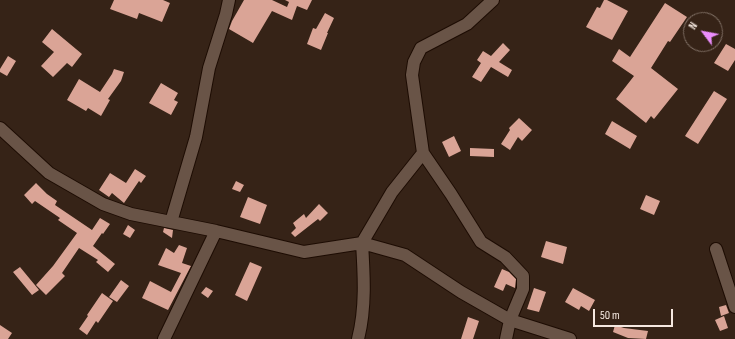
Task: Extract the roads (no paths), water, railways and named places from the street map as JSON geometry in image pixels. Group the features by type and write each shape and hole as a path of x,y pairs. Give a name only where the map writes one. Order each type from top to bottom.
{"street":[{"path":"171,222 196,137 210,68 229,0"},
{"path":"492,0 467,24 421,48 414,62 412,75 423,153 452,194 481,242 505,257 523,276 523,289 510,320 506,339"},
{"path":"0,128 49,173 103,204 131,214 304,252 362,243 405,255 460,292 510,320 570,339"},
{"path":"358,339 362,325 364,277 362,243 392,192 423,153"},
{"path":"164,339 216,232"},
{"path":"716,249 735,307"}]}
